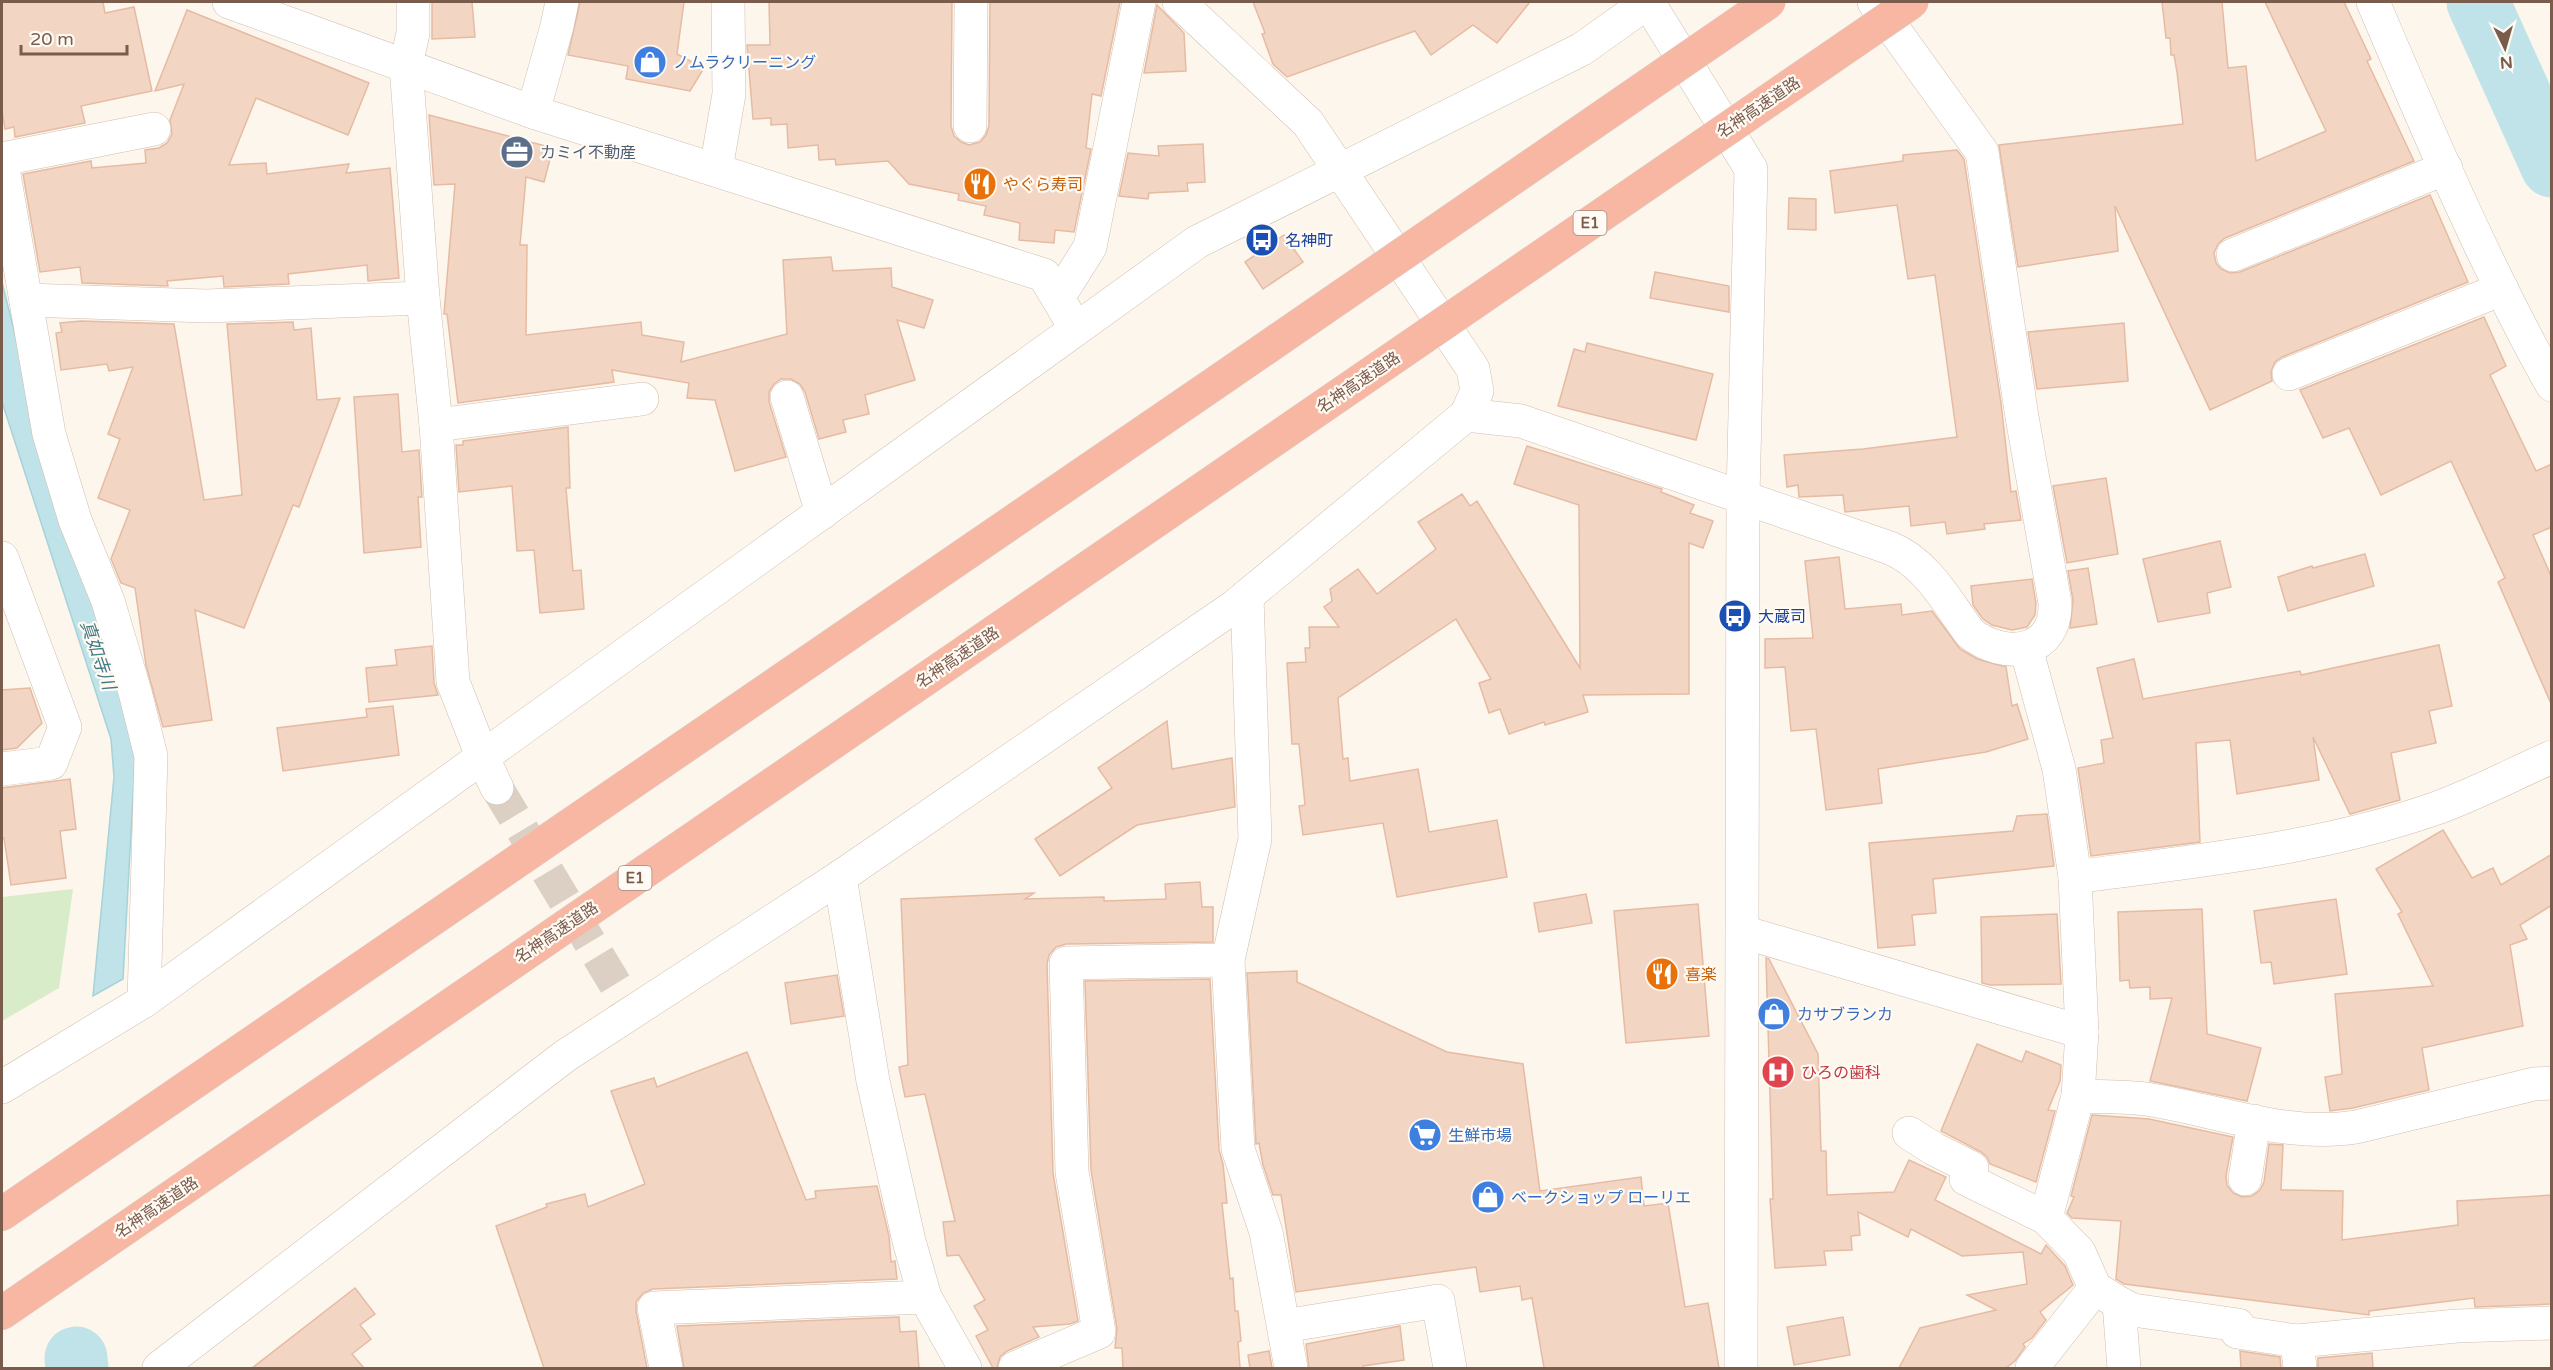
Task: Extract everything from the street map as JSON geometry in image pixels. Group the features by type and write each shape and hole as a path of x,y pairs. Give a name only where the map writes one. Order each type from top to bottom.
{"highway":[{"path":"2,1214 1769,2"},
{"name":"名神高速道路","path":"2,1313 1912,2"}],"street":[{"path":"229,2 260,8 533,112 1044,275 1076,328"},
{"path":"413,2 413,33 406,65 423,298 436,425 453,682 497,788"},
{"path":"533,112 562,2"},
{"path":"716,169 729,94 728,2"},
{"path":"970,126 971,2"},
{"path":"1058,298 1090,247 1139,2"},
{"path":"159,1368 565,1056 840,877 1247,596 1466,415 1477,391 1473,369 1308,123 1179,2"},
{"path":"2,1087 144,1001 1197,242 1582,49 1648,2 1751,169 1743,496 1741,1368"},
{"path":"1466,415 1521,421 1743,496 1909,557 1923,570 1970,633 1979,641 2002,649 2026,648 2043,638 2053,622 2055,603 2022,417 1982,152 1874,2"},
{"path":"2373,2 2502,289 2524,336 2552,385"},
{"path":"144,1001 151,756 108,601 75,520 49,434 2,161 154,129"},
{"path":"2234,255 2446,168"},
{"path":"2289,374 2502,289"},
{"path":"26,300 206,306 423,298"},
{"path":"787,397 822,513"},
{"path":"436,425 642,399"},
{"path":"2,558 64,727 51,763 2,770"},
{"path":"1247,596 1255,839 1228,960 1238,1149 1266,1232 1291,1368"},
{"path":"2026,648 2059,769 2075,877 2082,1032 2078,1096 2046,1218"},
{"path":"2075,877 2215,859 2325,840 2435,809 2552,757"},
{"path":"840,877 873,1081 909,1241 925,1297 965,1368"},
{"path":"1743,932 2082,1032"},
{"path":"1015,1368 1076,1357 1099,1332 1072,1172 1066,963 1228,960"},
{"path":"2078,1096 2149,1099 2254,1121 2311,1129 2341,1129 2459,1104 2534,1084 2552,1083"},
{"path":"2245,1179 2254,1121"},
{"path":"1909,1133 1934,1149 1972,1168 1966,1179 2046,1218 2079,1252 2107,1296 2124,1368"},
{"path":"2107,1296 2133,1310 2238,1325 2237,1332 2299,1355 2457,1326 2552,1323"},
{"path":"2032,1368 2107,1296"},
{"path":"666,1368 654,1308 925,1297"},
{"path":"1284,1326 1438,1301 1450,1368"}],"green space":[{"path":"73,889 59,988 2,1021 2,897"}],"water":[{"path":"2,282 38,428 136,742 123,979 93,996 114,777 111,739 2,402"}],"building":[{"path":"2,2 103,2 105,13 134,7 152,91 81,106 85,123 15,137 14,127 5,129 2,111"},
{"path":"432,2 472,2 475,37 432,39"},
{"path":"580,2 684,2 677,54 704,68 690,91 626,79 628,66 568,55"},
{"path":"769,2 952,2 951,126 954,136 969,145 980,142 989,126 990,2 1120,2 1101,96 1092,94 1086,148 1091,149 1074,232 1055,230 1054,243 1019,240 1020,223 984,215 986,206 958,200 959,194 909,184 888,161 836,165 835,159 819,160 818,145 788,148 787,124 771,125 771,118 753,119 747,45 770,45"},
{"path":"1253,2 1530,2 1497,43 1473,25 1431,55 1415,31 1287,77 1273,64 1262,34 1265,33"},
{"path":"2162,2 2222,2 2228,68 2246,66 2256,161 2326,131 2265,2 2344,2 2371,59 2367,61 2414,161 2225,238 2218,244 2214,253 2216,263 2221,269 2230,273 2240,272 2430,195 2468,282 2282,357 2275,362 2271,371 2272,381 2210,410 2115,206 2118,251 2018,267 1999,145 2183,124 2177,72 2174,55 2171,55 2170,38 2166,38"},
{"path":"1157,5 1184,33 1186,71 1144,73"},
{"path":"187,10 369,83 348,135 256,98 229,165 266,163 267,174 349,164 346,173 390,168 399,278 368,281 367,265 288,274 289,284 224,287 223,276 167,281 168,286 82,283 80,267 40,272 23,174 91,161 92,168 146,163 145,150 159,148 167,143 172,134 170,120 184,84 155,91"},
{"path":"429,115 553,148 544,182 526,177 520,245 527,245 526,335 641,322 642,335 684,342 681,362 787,334 783,260 831,257 833,271 891,268 892,287 933,300 924,328 897,320 915,380 865,395 869,414 843,420 846,432 819,439 805,392 800,384 791,379 781,379 769,392 769,402 786,457 735,471 715,400 687,398 689,383 612,370 614,382 458,403 447,314 444,314 455,184 434,185"},
{"path":"1203,144 1205,182 1187,183 1188,191 1149,193 1148,199 1119,196 1128,153 1159,156 1158,146"},
{"path":"1957,150 1964,159 2001,403 2011,492 2016,491 2021,520 1984,524 1985,529 1947,534 1945,522 1911,526 1909,506 1845,512 1843,495 1799,497 1798,485 1787,487 1784,455 1863,449 1957,437 1935,275 1908,279 1897,205 1835,213 1830,171 1903,161 1903,155"},
{"path":"1789,198 1816,199 1816,230 1788,229"},
{"path":"1284,235 1303,262 1263,289 1245,262"},
{"path":"1655,272 1729,286 1729,312 1650,298"},
{"path":"2484,317 2506,366 2490,375 2536,471 2552,464 2552,527 2533,535 2552,578 2552,706 2498,582 2505,578 2451,461 2381,495 2349,428 2323,438 2300,390"},
{"path":"81,321 174,324 204,500 242,495 227,324 293,322 294,330 311,328 317,400 340,398 299,507 293,505 244,628 195,610 212,720 163,727 146,665 135,588 121,583 111,559 130,510 98,498 120,439 108,434 133,367 109,371 107,364 61,370 56,333 62,332 60,323"},
{"path":"2124,323 2128,381 2037,389 2028,332"},
{"path":"1587,343 1713,374 1696,440 1558,406 1574,349 1585,352"},
{"path":"398,394 402,452 419,450 422,497 418,497 421,547 364,553 354,397"},
{"path":"568,427 570,488 566,488 573,571 581,570 584,609 540,613 534,550 517,551 512,486 459,492 456,445 463,445 463,441"},
{"path":"1527,446 1662,489 1661,492 1694,505 1690,513 1713,521 1703,548 1689,543 1689,694 1583,695 1588,712 1545,725 1544,722 1509,734 1500,709 1489,713 1479,683 1491,679 1456,619 1338,698 1343,759 1348,758 1350,781 1418,769 1429,832 1497,820 1507,877 1397,897 1383,823 1303,835 1299,806 1305,805 1299,744 1292,744 1287,663 1306,662 1305,648 1310,648 1309,627 1339,627 1324,607 1332,601 1330,589 1358,569 1377,594 1436,549 1418,522 1462,494 1470,506 1477,501 1580,668 1579,505 1514,484"},
{"path":"2106,478 2118,554 2067,563 2053,486"},
{"path":"2220,541 2231,587 2207,593 2210,613 2158,622 2143,559"},
{"path":"2365,554 2374,586 2288,611 2278,577 2312,566 2313,568"},
{"path":"1839,557 1845,609 1901,604 1902,615 1932,611 1960,649 1977,659 2006,667 2012,706 2017,704 2028,739 1986,752 1878,769 1882,803 1826,810 1816,729 1791,731 1785,667 1765,668 1765,639 1813,638 1805,561"},
{"path":"2088,568 2097,624 2070,628 2073,600 2068,571"},
{"path":"2032,579 2036,604 2035,615 2027,627 2012,630 1992,625 1983,619 1973,605 1971,586"},
{"path":"2439,645 2452,706 2429,711 2436,743 2391,753 2400,800 2350,814 2313,737 2319,780 2237,794 2230,740 2196,743 2200,842 2091,856 2078,768 2104,763 2101,740 2113,738 2097,668 2134,659 2143,699 2300,671 2301,675"},
{"path":"432,646 434,683 438,695 369,702 366,668 397,665 395,650"},
{"path":"30,688 42,723 17,748 2,750 2,690"},
{"path":"393,706 399,755 283,771 277,728 367,717 366,709"},
{"path":"1167,721 1172,769 1232,758 1235,807 1137,825 1060,876 1035,839 1112,788 1098,768"},
{"path":"70,779 76,829 60,831 66,878 11,885 4,838 2,838 2,788"},
{"path":"2047,814 2054,866 1933,879 1936,913 1912,915 1915,945 1878,948 1869,843 2013,831 2017,816"},
{"path":"2443,830 2472,878 2493,868 2501,885 2552,854 2552,905 2520,925 2527,939 2510,945 2523,1026 2422,1048 2429,1090 2353,1108 2330,1111 2325,1077 2342,1074 2335,994 2433,986 2398,914 2402,912 2376,869"},
{"path":"1200,882 1202,907 1213,907 1213,942 1066,944 1056,947 1049,955 1047,964 1053,1173 1078,1321 1070,1324 1033,1327 1039,1337 1007,1351 1000,1357 997,1368 993,1368 976,1336 988,1330 974,1306 985,1300 959,1255 947,1256 943,1222 955,1221 925,1094 905,1097 899,1067 908,1065 901,899 1034,893 1025,899 1104,897 1104,901 1166,899 1165,884"},
{"path":"1586,894 1592,923 1539,932 1534,903"},
{"path":"2336,899 2347,974 2274,984 2271,962 2261,963 2254,911"},
{"name":"喜楽","path":"1698,904 1709,1036 1626,1043 1614,911"},
{"path":"2202,909 2207,1034 2261,1048 2247,1101 2150,1081 2172,998 2150,999 2150,987 2130,988 2129,980 2120,981 2118,912"},
{"path":"2057,914 2061,984 1990,985 1982,983 1981,917"},
{"path":"1766,958 1769,959 1818,1054 1821,1151 1826,1151 1827,1195 1894,1192 1909,1160 1946,1177 1935,1200 2041,1254 2046,1245 2065,1266 2073,1285 2040,1312 2046,1320 2032,1338 2023,1344 2025,1347 2015,1361 2006,1368 1899,1368 1920,1328 1996,1310 1967,1295 2027,1284 2023,1252 1962,1256 1911,1229 1908,1237 1858,1212 1860,1235 1851,1236 1852,1250 1824,1251 1826,1265 1775,1268 1770,1199 1773,1199"},
{"path":"1297,971 1297,982 1447,1052 1523,1064 1540,1191 1641,1177 1644,1206 1668,1203 1685,1307 1708,1303 1719,1368 1544,1368 1532,1298 1522,1300 1520,1286 1480,1292 1476,1267 1296,1292 1281,1195 1273,1195 1263,1165 1259,1143 1256,1144 1247,973"},
{"path":"837,975 844,1016 791,1024 785,983"},
{"path":"1210,979 1219,1150 1223,1164 1227,1203 1222,1203 1230,1279 1233,1278 1235,1311 1238,1311 1241,1341 1238,1342 1240,1368 1123,1368 1122,1348 1115,1348 1117,1329 1091,1170 1085,981"},
{"path":"1977,1044 2022,1062 2026,1051 2061,1065 2060,1081 2048,1110 2055,1111 2036,1182 1990,1164 1981,1152 1941,1131"},
{"path":"747,1052 806,1200 816,1198 815,1191 877,1186 889,1236 891,1262 895,1261 897,1279 653,1289 643,1293 636,1302 647,1368 544,1368 496,1226 547,1207 546,1204 585,1194 588,1207 645,1184 611,1091 654,1078 657,1087"},
{"path":"2092,1115 2149,1119 2233,1137 2226,1176 2227,1185 2233,1193 2242,1197 2252,1196 2260,1190 2264,1182 2269,1144 2283,1145 2281,1190 2343,1191 2342,1240 2458,1225 2457,1201 2552,1195 2552,1304 2475,1307 2474,1298 2369,1311 2369,1315 2124,1284 2116,1279 2121,1221 2072,1218 2067,1213 2074,1197 2071,1196"},
{"path":"355,1288 375,1314 360,1325 371,1339 352,1354 364,1368 252,1368"},
{"path":"899,1317 900,1332 916,1331 919,1368 684,1368 677,1326"},
{"path":"1843,1317 1850,1355 1794,1365 1787,1327"},
{"path":"1400,1326 1404,1360 1363,1366 1363,1368 1309,1368 1306,1344"},
{"path":"1269,1351 1272,1368 1250,1368 1248,1355"},
{"path":"2240,1351 2280,1357 2281,1368 2241,1368"},
{"path":"2372,1353 2373,1368 2318,1368 2318,1358"}],"waterway":[{"path":"2478,2 2552,166"},
{"name":"真如寺川","path":"76,1358 77,1368"}],"tunnel":[{"path":"497,788 632,1012"}],"place":[{"name":"ノムラクリーニング","path":"650,62"},
{"name":"カミイ不動産","path":"517,152"},
{"name":"やぐら寿司","path":"980,184"},
{"name":"名神町","path":"1262,240"},
{"name":"大蔵司","path":"1735,616"},
{"name":"喜楽","path":"1662,974"},
{"name":"カサブランカ","path":"1774,1014"},
{"name":"ひろの歯科","path":"1778,1072"},
{"name":"生鮮市場","path":"1425,1135"},
{"name":"ベークショップ ローリエ","path":"1488,1197"}]}
